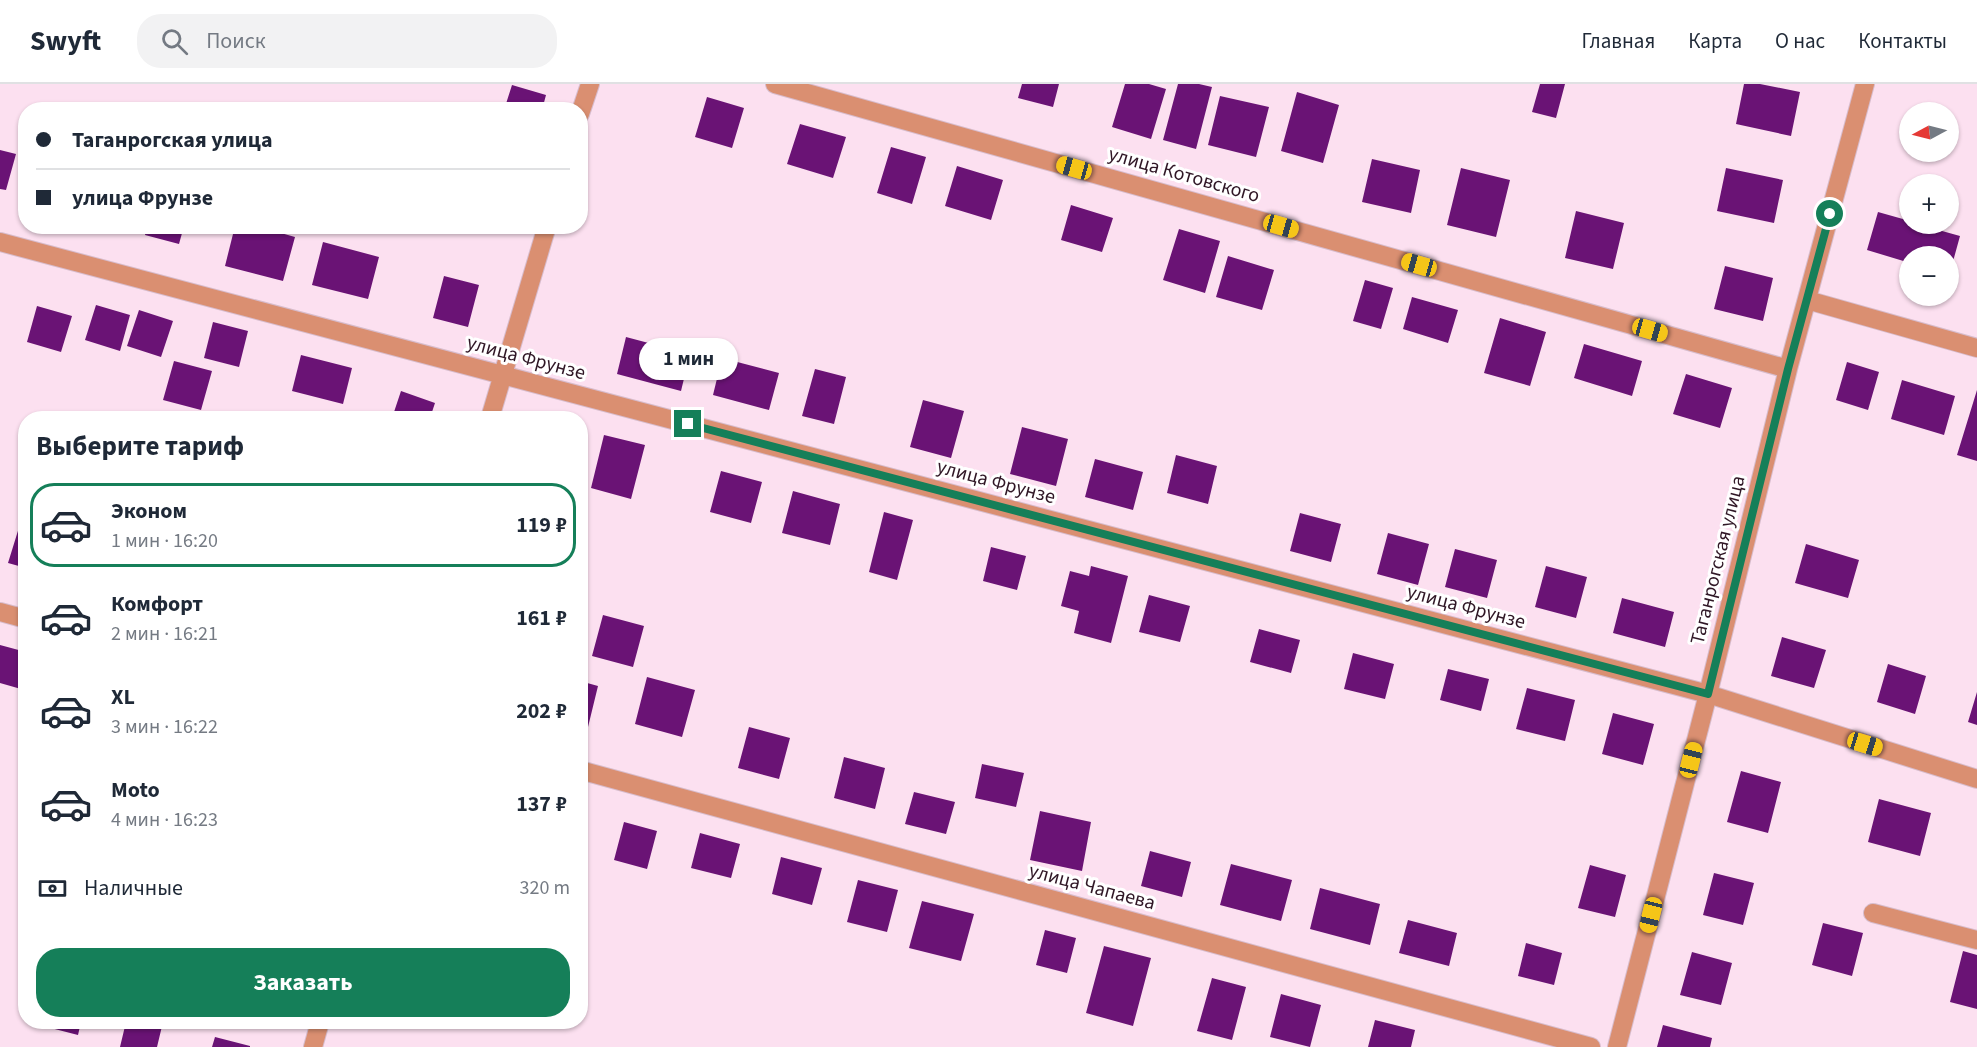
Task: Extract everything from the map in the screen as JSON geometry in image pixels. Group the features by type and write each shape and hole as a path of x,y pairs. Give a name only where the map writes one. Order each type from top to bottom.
{"street":[{"path":"584,102 590,84"},
{"name":"улица Котовского","path":"775,84 1788,369"},
{"name":"Таганрогская улица","path":"1617,1047 1708,694 1788,369 1864,84"},
{"path":"492,411 545,234"},
{"name":"улица Фрунзе","path":"0,242 1708,694 1977,779"},
{"path":"1807,300 1977,348"},
{"path":"0,612 18,617"},
{"name":"улица Чапаева","path":"588,772 1591,1047"},
{"path":"1873,914 1977,940"},
{"path":"313,1047 318,1029"}],"building":[{"path":"1022,84 1059,84 1053,107 1018,98"},
{"path":"1125,84 1149,84 1166,89 1151,139 1112,127"},
{"path":"1178,84 1199,84 1212,87 1196,149 1163,140"},
{"path":"1540,84 1565,84 1556,118 1532,112"},
{"path":"1744,84 1760,84 1800,92 1791,136 1736,124"},
{"path":"512,85 546,95 544,102 507,102"},
{"path":"1297,92 1339,105 1323,163 1281,151"},
{"path":"1220,96 1269,107 1256,157 1208,145"},
{"path":"707,97 744,108 732,148 695,137"},
{"path":"800,124 846,137 833,178 787,164"},
{"path":"891,147 926,157 912,204 877,193"},
{"path":"0,150 16,154 6,190 0,189"},
{"path":"1372,159 1420,170 1411,213 1362,202"},
{"path":"957,166 1003,180 991,220 945,206"},
{"path":"1461,168 1510,180 1496,237 1447,225"},
{"path":"1726,168 1783,180 1774,223 1717,211"},
{"path":"1071,205 1113,218 1102,252 1061,240"},
{"path":"1576,211 1624,223 1613,269 1565,258"},
{"path":"1878,212 1899,218 1899,234 1960,236 1957,246 1899,246 1899,260 1867,250"},
{"path":"1179,229 1220,241 1205,293 1163,280"},
{"path":"145,234 182,234 179,244"},
{"path":"233,234 284,234 295,237 283,281 225,266"},
{"path":"323,242 379,257 368,299 312,285"},
{"path":"1228,256 1274,270 1262,310 1216,297"},
{"path":"1725,266 1773,278 1763,321 1714,309"},
{"path":"444,276 479,285 468,327 433,318"},
{"path":"1365,280 1393,288 1381,329 1353,321"},
{"path":"1412,297 1458,310 1448,343 1403,329"},
{"path":"96,305 130,315 120,351 85,340"},
{"path":"37,306 72,316 61,352 27,342"},
{"path":"139,310 173,321 161,357 127,346"},
{"path":"1500,318 1546,332 1530,386 1484,373"},
{"path":"213,322 248,331 239,367 204,358"},
{"path":"626,337 690,354 681,391 617,374"},
{"path":"1584,344 1642,361 1632,396 1574,378"},
{"path":"301,355 352,368 343,404 292,391"},
{"path":"722,358 779,373 769,410 713,395"},
{"path":"174,361 212,371 201,410 163,400"},
{"path":"1847,362 1879,372 1868,410 1836,400"},
{"path":"815,369 846,377 834,424 802,416"},
{"path":"1686,374 1732,388 1720,428 1673,414"},
{"path":"1902,380 1955,396 1944,435 1891,419"},
{"path":"1977,390 1977,461 1957,455"},
{"path":"401,391 435,403 432,411 394,411"},
{"path":"923,400 964,411 951,458 910,447"},
{"path":"1022,427 1068,439 1056,486 1010,474"},
{"path":"604,435 645,445 631,499 591,488"},
{"path":"1176,455 1217,466 1208,504 1167,493"},
{"path":"1095,459 1143,472 1133,510 1085,497"},
{"path":"721,471 762,482 751,523 710,512"},
{"path":"793,491 840,504 830,545 782,533"},
{"path":"884,512 913,520 897,580 869,572"},
{"path":"1300,513 1341,524 1331,562 1290,551"},
{"path":"18,531 18,566 8,563"},
{"path":"1388,533 1429,544 1418,585 1377,574"},
{"path":"1806,544 1859,560 1848,598 1795,583"},
{"path":"991,547 1026,556 1017,590 983,581"},
{"path":"1455,549 1497,560 1487,598 1445,587"},
{"path":"1091,566 1128,576 1111,643 1074,633 1079,611 1061,606 1070,571 1089,576"},
{"path":"1546,566 1587,577 1576,618 1535,607"},
{"path":"1149,595 1190,606 1180,642 1139,632"},
{"path":"1622,598 1674,612 1665,647 1613,633"},
{"path":"603,615 644,626 633,667 592,656"},
{"path":"1259,629 1300,640 1291,673 1250,662"},
{"path":"1782,637 1826,650 1814,688 1771,676"},
{"path":"0,645 18,650 18,688 0,683"},
{"path":"1353,653 1394,664 1385,699 1344,689"},
{"path":"1888,664 1926,676 1915,714 1877,702"},
{"path":"1448,669 1489,679 1481,711 1440,700"},
{"path":"647,677 695,690 682,737 635,724"},
{"path":"588,683 598,686 588,727"},
{"path":"1527,688 1575,700 1565,741 1516,729"},
{"path":"1977,692 1977,725 1968,722"},
{"path":"1613,713 1654,724 1643,765 1602,754"},
{"path":"749,727 790,738 779,779 738,768"},
{"path":"844,757 885,768 875,809 834,798"},
{"path":"982,764 1024,773 1016,807 975,798"},
{"path":"1741,771 1781,782 1768,833 1727,822"},
{"path":"914,792 955,802 946,834 905,824"},
{"path":"1879,799 1931,813 1920,856 1868,842"},
{"path":"1040,811 1091,822 1082,871 1030,860"},
{"path":"624,822 657,831 647,869 614,860"},
{"path":"700,833 740,844 731,878 691,868"},
{"path":"1150,851 1191,862 1182,897 1141,886"},
{"path":"781,857 822,868 812,905 772,894"},
{"path":"1231,864 1292,880 1281,921 1220,905"},
{"path":"1590,865 1626,875 1615,917 1578,908"},
{"path":"1714,873 1754,883 1743,925 1703,915"},
{"path":"858,880 898,890 887,932 847,922"},
{"path":"1320,888 1380,904 1370,945 1310,929"},
{"path":"922,901 974,914 961,961 909,948"},
{"path":"1408,920 1457,933 1449,966 1399,953"},
{"path":"1823,923 1863,933 1852,976 1812,965"},
{"path":"1045,930 1076,938 1067,973 1036,965"},
{"path":"1526,943 1562,953 1554,985 1518,976"},
{"path":"1104,946 1151,958 1133,1026 1086,1013"},
{"path":"1963,951 1977,955 1977,1009 1950,1002"},
{"path":"1692,952 1732,963 1721,1005 1680,995"},
{"path":"1212,978 1246,987 1232,1040 1197,1031"},
{"path":"1281,994 1321,1005 1310,1047 1270,1037"},
{"path":"1375,1020 1415,1030 1411,1047 1368,1047"},
{"path":"1663,1025 1712,1038 1710,1047 1657,1047"},
{"path":"55,1029 79,1029 78,1035"},
{"path":"124,1029 161,1029 157,1047 120,1047"},
{"path":"215,1037 250,1046 250,1047 212,1047"}],"route":[{"path":"688,424 1708,694 1788,369 1830,214"}]}
